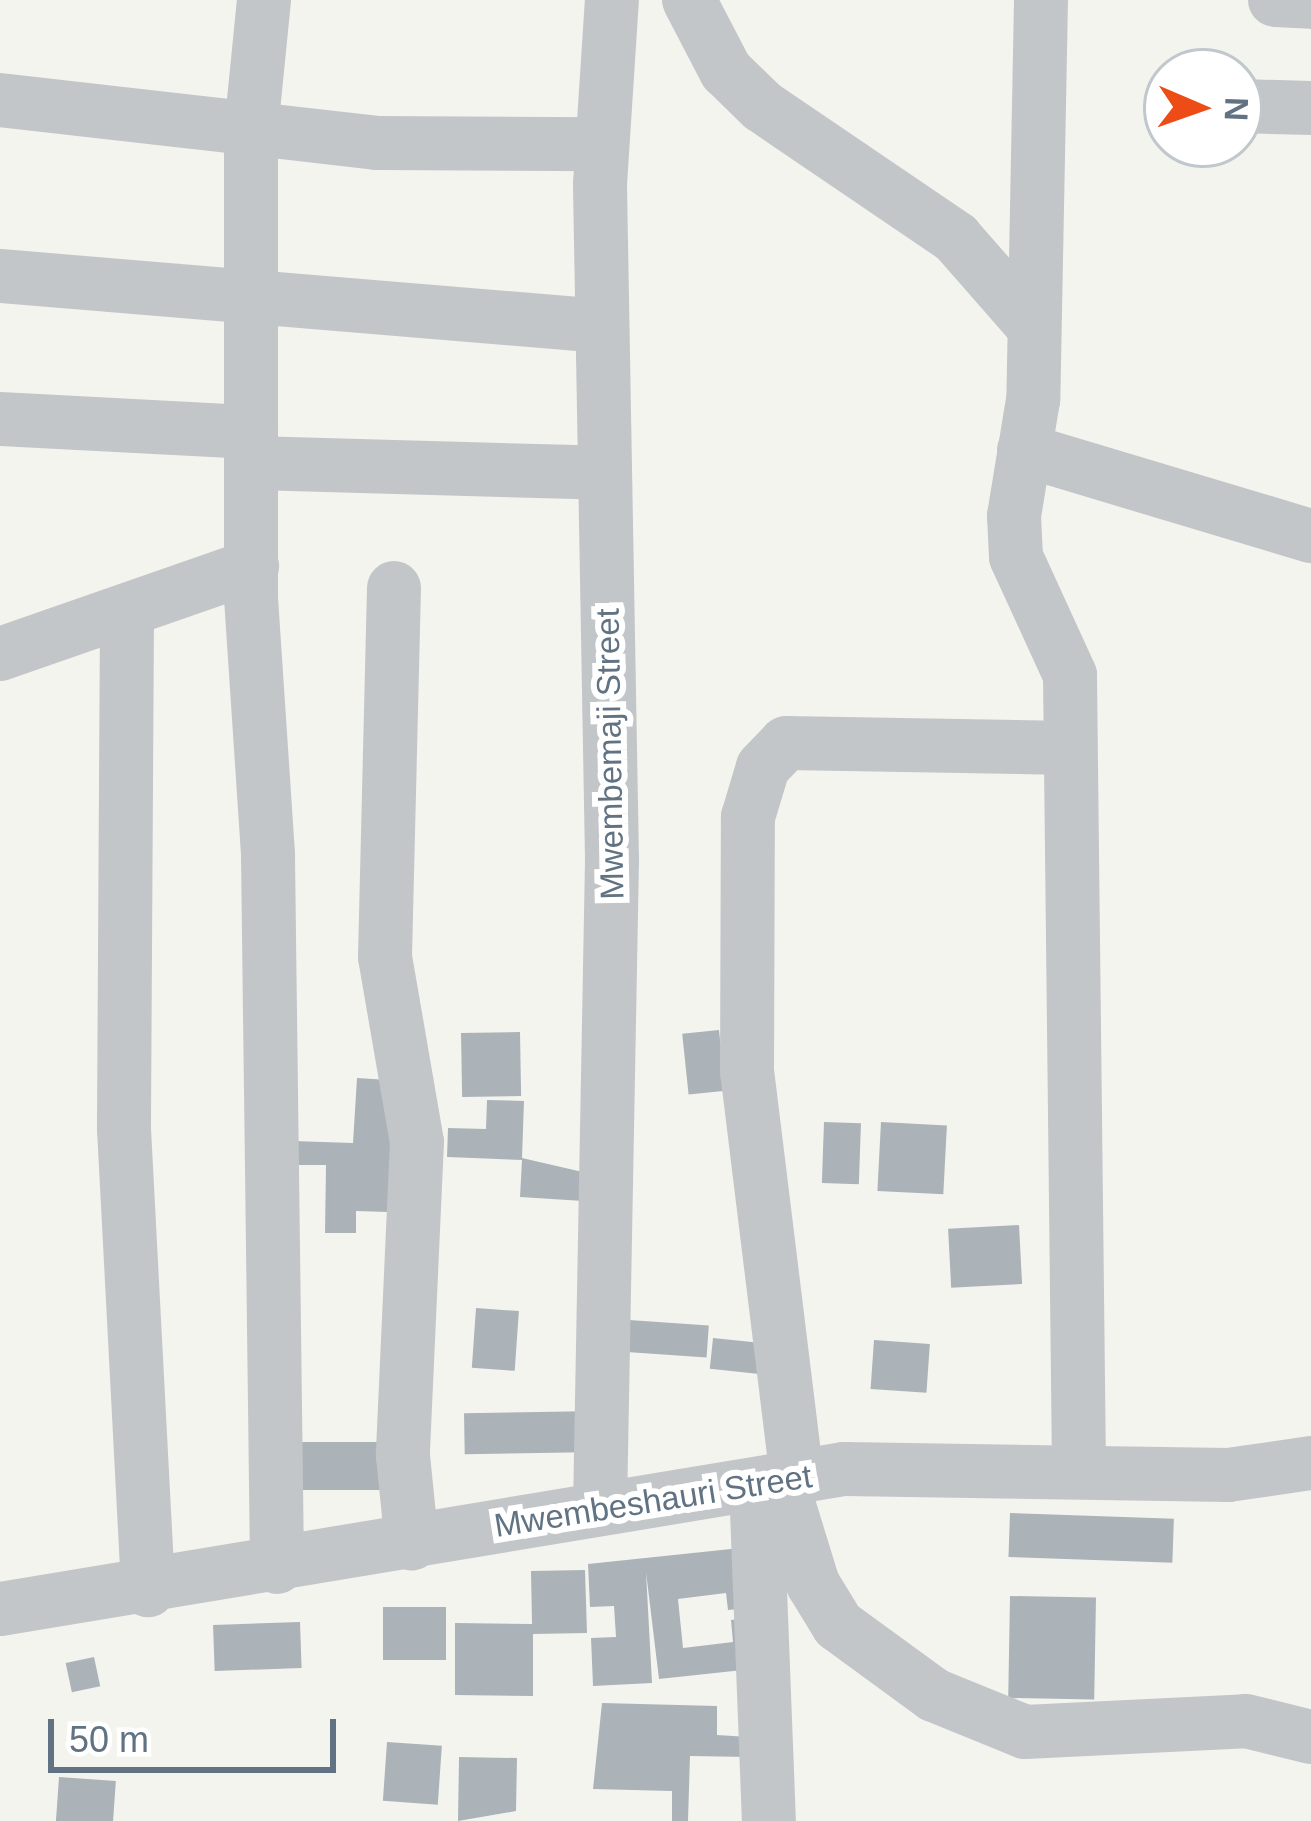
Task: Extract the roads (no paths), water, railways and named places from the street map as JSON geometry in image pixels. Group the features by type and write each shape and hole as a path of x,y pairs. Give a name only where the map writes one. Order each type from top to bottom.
{"street":[{"path":"264,0 251,130 252,566 268,856 277,1568"},
{"name":"Mwembemaji Street","path":"600,1508 611,1079 602,143 611,0"},
{"path":"689,0 725,70 762,106 956,238 1034,327"},
{"path":"1041,0 1034,327 1016,557 1059,632 1070,748 1079,1468"},
{"path":"1275,0 1311,2"},
{"path":"0,100 251,130 602,143"},
{"path":"1263,107 1311,108"},
{"path":"0,276 251,301 602,326"},
{"path":"0,419 252,447 605,473"},
{"path":"1024,449 1311,536"},
{"path":"0,654 127,616 252,566"},
{"path":"394,588 385,957 417,1142 403,1456 412,1544"},
{"path":"127,616 124,1151 148,1590"},
{"path":"770,1821 778,1481 747,1073 748,817 763,767 786,743 1070,748"},
{"name":"Mwembeshauri Street","path":"1,1596 148,1590 600,1508 778,1481 1079,1468 1228,1475 1311,1463"},
{"path":"778,1481 812,1584 838,1625 934,1695 1025,1732 1246,1721 1311,1737"}]}
